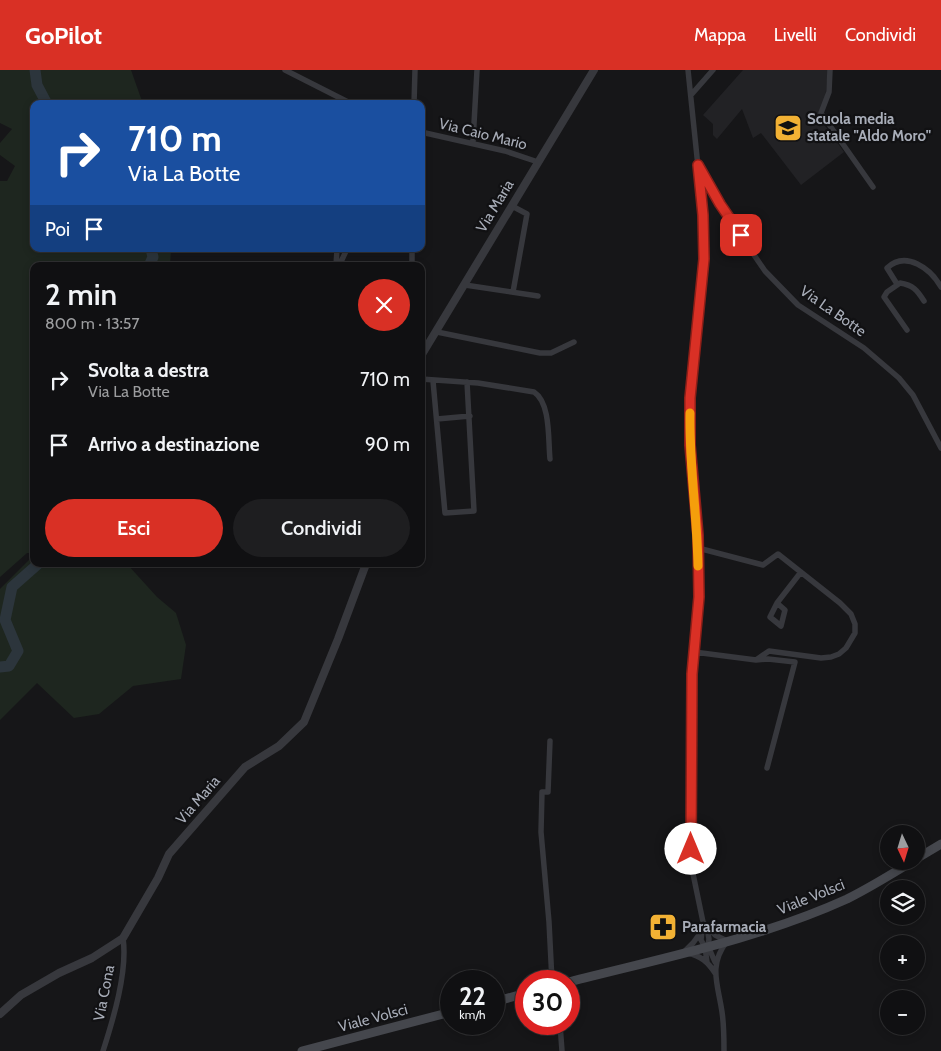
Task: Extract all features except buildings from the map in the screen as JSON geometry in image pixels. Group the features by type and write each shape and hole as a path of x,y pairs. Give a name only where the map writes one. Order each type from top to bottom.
{"main road":[{"name":"Viale Volsci","path":"925,854 941,844"},
{"name":"Viale Volsci","path":"580,979 781,925 848,898 897,870"},
{"name":"Viale Volsci","path":"302,1051 440,1015"}],"street":[{"path":"284,70 344,100"},
{"path":"414,100 415,70"},
{"path":"473,142 477,70"},
{"name":"Via Maria","path":"425,350 594,70"},
{"path":"688,70 703,215 704,259 690,398 690,445 698,548 699,597 690,719 690,864 709,939 706,946 708,962 715,973"},
{"path":"691,95 713,70"},
{"path":"830,70 829,92 821,113 873,187"},
{"name":"Via Caio Mario","path":"425,133 473,142 538,162"},
{"name":"Via La Botte","path":"698,165 720,204 765,271 798,305 864,348 898,378 913,395 941,448"},
{"path":"512,206 527,214 513,292"},
{"path":"897,284 887,268 892,263 915,262 924,266 932,273 941,287"},
{"path":"907,330 884,298 887,292 900,283 911,285 916,288 924,301"},
{"path":"465,285 538,296"},
{"path":"437,332 540,353 551,353 574,342"},
{"path":"425,380 467,382 527,390 540,396 546,409 550,459"},
{"path":"433,381 445,513 474,511 467,382"},
{"path":"437,419 470,416"},
{"path":"698,548 763,565 778,554 840,603 851,614 855,624 855,633 846,648 839,654 821,658 769,651 756,660"},
{"name":"Via Maria","path":"0,1014 21,995 59,973 92,958 123,938 158,878 169,854 245,767 278,746 304,722 365,567"},
{"path":"777,603 801,572"},
{"path":"694,652 756,660 768,659 795,662 767,768"},
{"path":"550,741 548,792 542,792 542,832 551,970"},
{"path":"682,953 693,943 705,924"},
{"path":"705,924 715,935 726,941 715,964 722,1014 724,1051"},
{"path":"701,931 701,940 715,964"},
{"name":"Via Cona","path":"104,1051 113,1020 122,973 123,938"},
{"path":"682,953 695,955 708,962"},
{"path":"561,1035 562,1051"}],"shaded area":[{"path":"0,70 131,70 142,100 30,100 30,252 171,252 170,262 30,262 30,553 27,553 0,577 0,181 7,181 15,166 0,155 0,143 12,129 0,123"},
{"name":"Scuola media statale \"Aldo Moro\"","path":"743,70 828,70 825,101 818,116 844,152 801,185 761,133 753,138 742,109 717,139 713,135 713,124 703,115"},
{"path":"30,559 30,567 130,567 157,597 176,613 186,645 181,679 133,686 99,714 74,718 37,683 0,720 0,589"}],"waterway":[{"path":"35,70 37,85 45,100"},
{"path":"151,262 153,257 152,252"},
{"path":"0,667 9,666 18,651 5,620 12,587 35,567"}],"slow traffic":[{"path":"690,413 690,445 698,535 698,566"}],"place":[{"name":"Scuola media statale \"Aldo Moro\"","path":"788,128"},
{"name":"Parafarmacia","path":"663,927"}],"route":[{"path":"691,849 690,719 699,597 698,535 690,445 690,398 704,259 703,215 698,165 720,204 741,235"}]}
